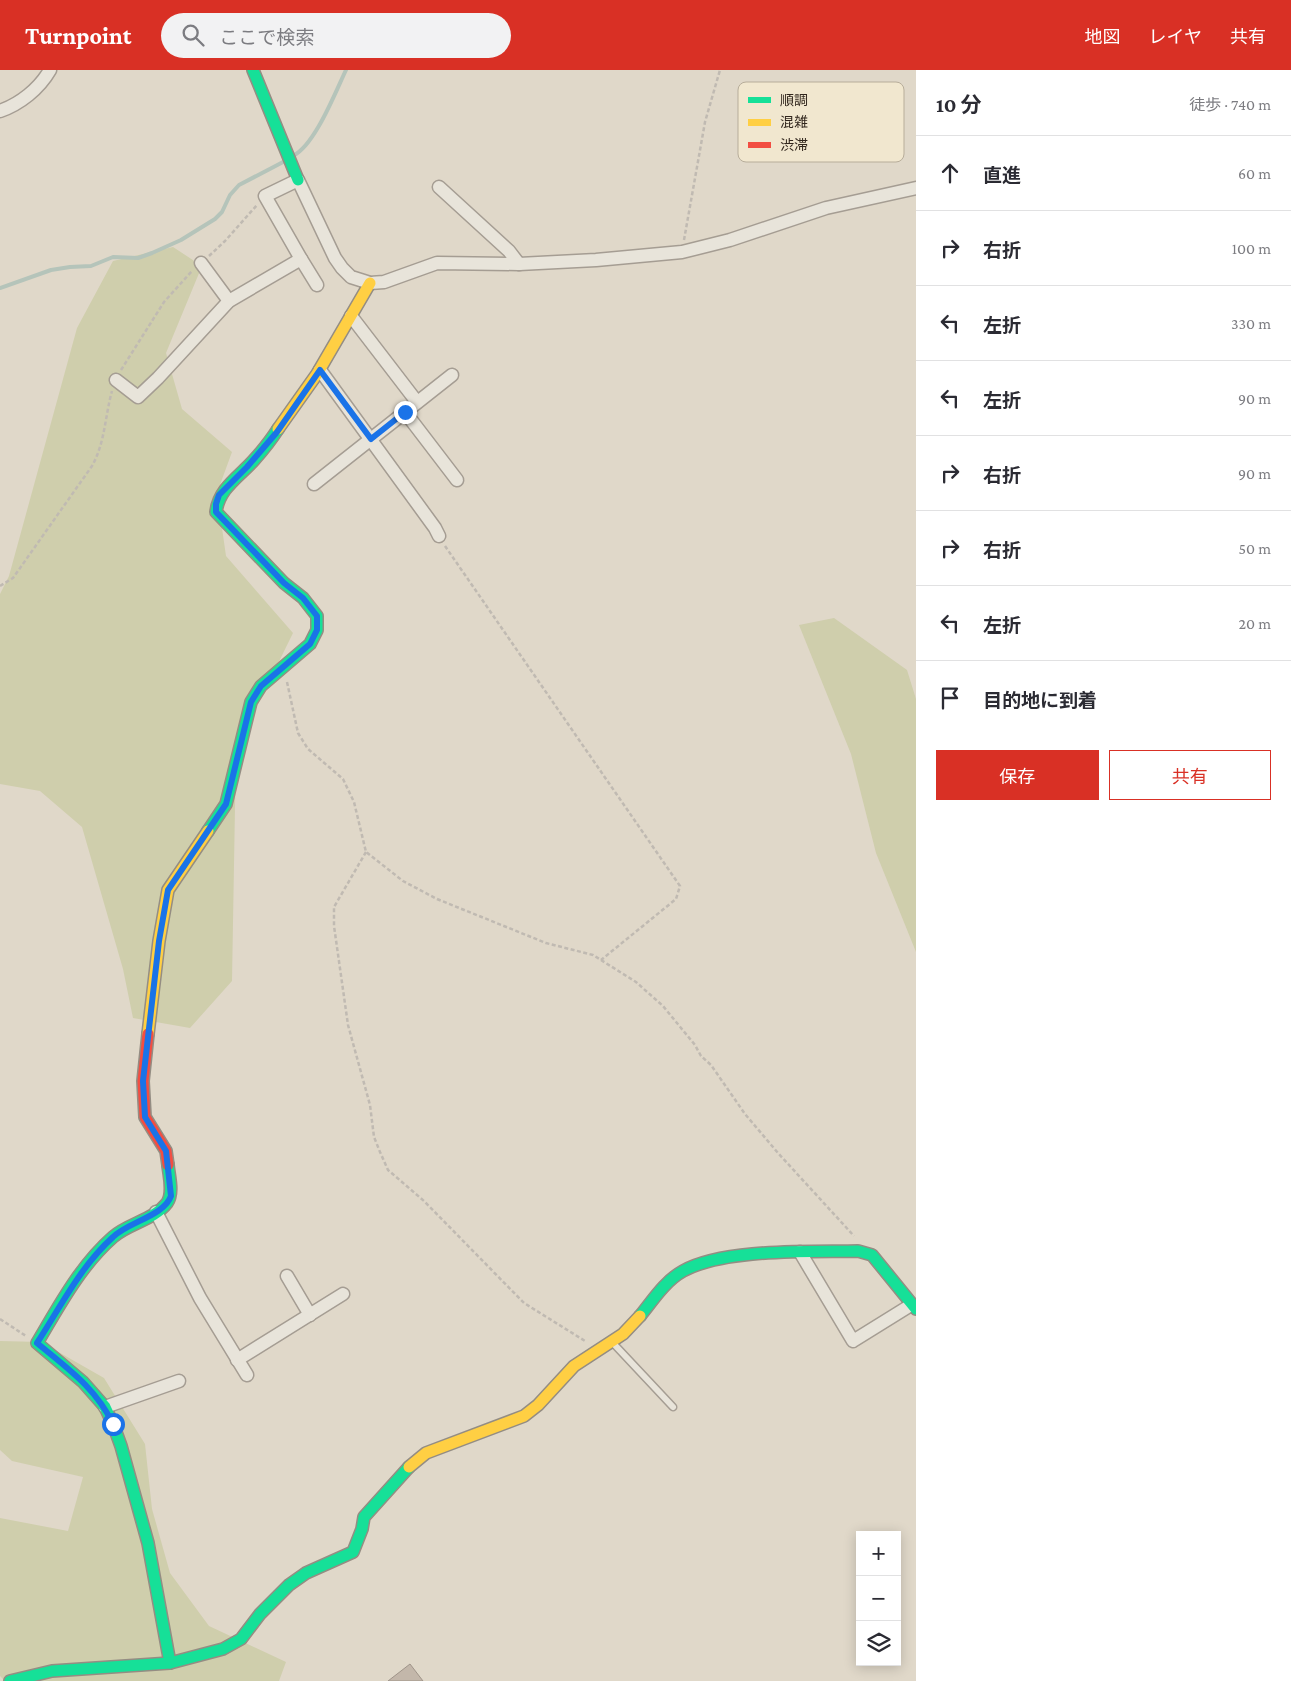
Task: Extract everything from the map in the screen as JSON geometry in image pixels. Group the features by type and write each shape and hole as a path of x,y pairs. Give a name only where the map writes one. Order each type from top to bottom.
{"street":[{"path":"0,110 10,107 25,98 37,87 50,70"},
{"path":"254,70 298,180 335,258 351,277 370,283 384,282 437,263 519,264 596,260 682,252 730,240 826,208 916,188"},
{"path":"298,180 265,196 317,285"},
{"path":"439,187 509,251 519,264"},
{"path":"116,380 138,397 229,301 301,259"},
{"path":"201,263 229,301"},
{"path":"170,1662 148,1543 121,1446 105,1407 83,1382 37,1343 84,1268 95,1255 114,1235 156,1212 169,1202 171,1196 166,1151 145,1117 143,1081 158,950 168,890 226,804 251,702 261,686 310,644 317,630 317,616 303,598 284,583 216,512 216,504 219,495 247,467 277,432 320,370 370,283"},
{"path":"351,316 417,402"},
{"path":"320,370 439,536"},
{"path":"314,484 452,375"},
{"path":"405,412 457,480"},
{"path":"156,1212 200,1298 247,1375"},
{"path":"10,1681 52,1671 170,1662 223,1649 241,1638 260,1614 290,1584 306,1573 352,1552 364,1517 415,1461 426,1453 524,1416 538,1405 574,1366 623,1334 660,1290 682,1271 712,1260 758,1254 800,1252 851,1250 872,1255 914,1307 853,1341 800,1252"},
{"path":"287,1276 310,1315"},
{"path":"238,1360 343,1294"},
{"path":"105,1407 179,1381"}],"lane":[{"path":"611,1341 673,1407"}],"path":[{"path":"682,252 705,122 720,70"},
{"path":"0,586 13,578 98,454 110,398 116,380 164,302 179,284 225,241 265,196"},
{"path":"439,536 680,886 676,898 601,960"},
{"path":"285,666 298,733 308,749 343,779 354,802 366,852 403,881 437,899 546,943 593,955 636,982 663,1006 695,1045 701,1056 711,1065 745,1114 778,1153 872,1255"},
{"path":"366,852 334,907 334,926 348,1025 370,1105 374,1137 388,1170 424,1202 524,1303 598,1349"},
{"path":"0,1319 37,1343"}],"green space":[{"path":"173,247 202,266 166,353 182,409 232,452 217,493 226,556 293,633 236,749 232,981 190,1028 133,1018 123,969 82,827 40,791 0,784 0,594 9,576 77,328 113,261"},
{"path":"834,618 907,670 916,699 916,952 876,853 851,754 799,625"},
{"path":"0,1341 41,1342 104,1378 145,1444 152,1509 170,1573 209,1626 286,1662 279,1681 5,1681 0,1676 0,1518 68,1531 83,1477 12,1461 0,1450"}],"building":[{"path":"410,1664 423,1681 388,1681"}],"waterway":[{"path":"293,156 301,150 317,130 346,70"},
{"path":"0,288 51,270 91,266 113,257 138,258 152,253 181,240 215,219 222,212 230,195 239,185 285,161"}],"traffic: fast":[{"path":"253,70 298,180"},
{"path":"208,831 226,804 251,702 261,686 310,644 317,630 317,616 303,598 284,583 216,512 225,489 257,456 278,429"},
{"path":"168,1165 171,1189 167,1203 155,1214 119,1232 101,1248 71,1287 37,1343 83,1382 105,1407 113,1424 148,1543 170,1663"},
{"path":"640,1316 660,1291 683,1271 721,1258 792,1252 858,1251 872,1255 916,1309"},
{"path":"10,1681 52,1671 170,1663 223,1649 241,1639 260,1614 289,1585 306,1573 353,1552 362,1529 364,1517 409,1467"}],"traffic: slow":[{"path":"278,429 317,374 370,283"},
{"path":"148,1034 159,941 168,890 208,831"},
{"path":"409,1467 426,1453 524,1416 538,1405 574,1366 623,1334 640,1316"}],"traffic: jam":[{"path":"148,1034 143,1081 145,1117 166,1151 168,1165"}],"route":[{"path":"113,1424 105,1407 83,1382 37,1343 84,1268 95,1255 114,1235 156,1212 169,1202 171,1196 166,1151 145,1117 143,1081 148,1025 168,890 226,804 251,702 261,686 310,644 317,630 317,616 303,598 284,583 216,512 216,504 219,495 247,467 277,432 320,370 371,439 405,412"}]}
